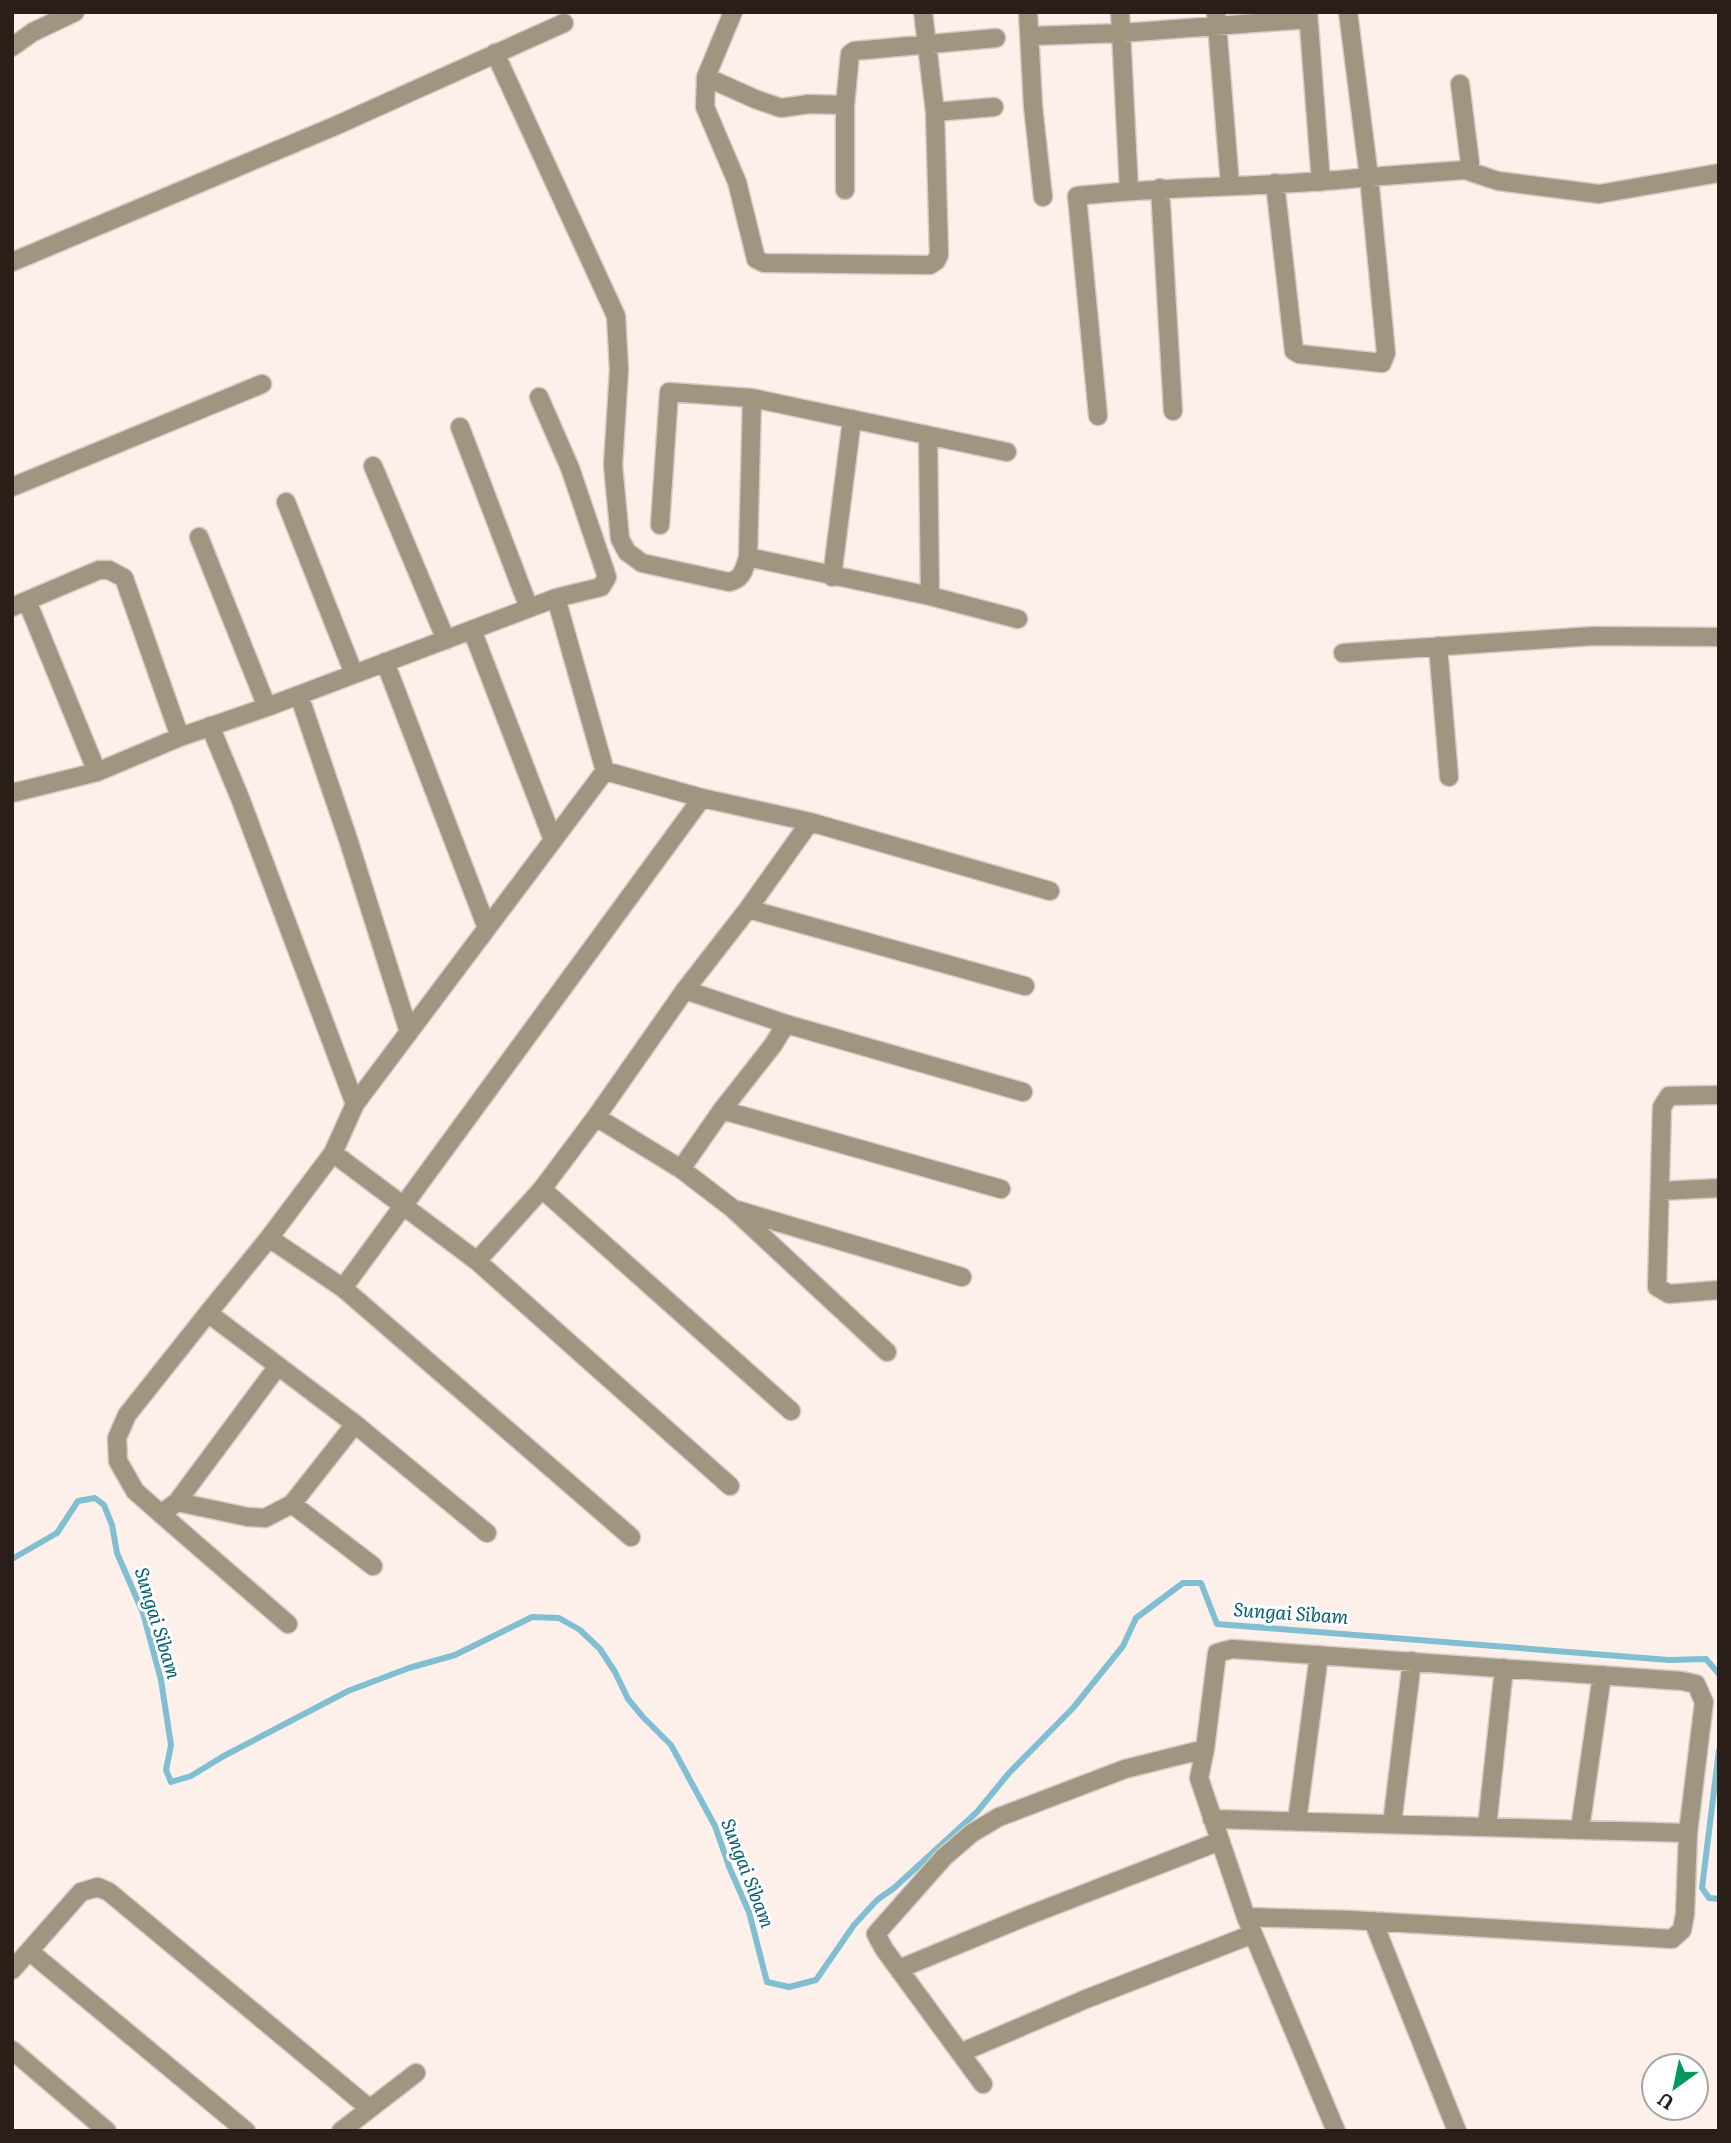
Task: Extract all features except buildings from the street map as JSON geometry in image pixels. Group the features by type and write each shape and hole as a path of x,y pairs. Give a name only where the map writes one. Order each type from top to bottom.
{"street":[{"path":"12,47 33,32 75,12"},
{"path":"733,12 706,77 705,107 737,182 756,259 764,264 930,265 939,255 935,112 923,12"},
{"path":"1028,12 1033,106 1043,197"},
{"path":"1120,12 1129,190"},
{"path":"1275,184 1294,351 1299,354 1382,363 1386,353 1369,177 1348,12"},
{"path":"1030,36 1122,33 1217,19 1308,16 1321,182"},
{"path":"1217,19 1230,185"},
{"path":"12,262 334,126 564,23"},
{"path":"845,190 845,105 850,54 854,51 927,43 996,38"},
{"path":"495,52 616,316 619,370 613,465 620,539 627,552 642,563 729,582 742,575 748,557 752,398"},
{"path":"706,77 781,108 809,104 845,105"},
{"path":"1460,84 1470,163 1465,170"},
{"path":"935,112 994,107"},
{"path":"1098,416 1077,196 1129,190 1321,182 1465,170 1499,181 1599,194 1719,173"},
{"path":"1160,188 1172,411"},
{"path":"12,487 262,384"},
{"path":"660,525 669,392 752,398 1007,452"},
{"path":"12,793 97,772 180,737 556,598 601,587 607,577 570,468 539,397"},
{"path":"832,577 852,419"},
{"path":"460,427 529,608"},
{"path":"928,435 930,596"},
{"path":"373,466 446,640"},
{"path":"286,502 354,674"},
{"path":"199,537 267,707"},
{"path":"748,557 930,596 1018,619"},
{"path":"97,772 20,604 99,570 109,570 124,579 180,737"},
{"path":"556,598 605,771"},
{"path":"472,630 553,840"},
{"path":"1343,653 1593,636 1719,637"},
{"path":"1438,646 1449,777"},
{"path":"385,662 487,928"},
{"path":"299,695 409,1032"},
{"path":"210,726 240,798 355,1104"},
{"path":"605,771 702,798 810,822 1050,891"},
{"path":"289,1624 135,1491 118,1461 117,1438 127,1415 269,1238 333,1153 355,1104 605,771"},
{"path":"343,1288 702,798"},
{"path":"477,1261 542,1189 597,1117 685,990 748,909 810,822"},
{"path":"748,909 1025,986"},
{"path":"685,990 786,1024 1023,1093"},
{"path":"681,1169 786,1024"},
{"path":"1719,1094 1669,1096 1662,1107 1657,1287 1669,1294 1719,1290"},
{"path":"722,1110 1002,1189"},
{"path":"597,1117 681,1169 732,1208 887,1352"},
{"path":"333,1153 477,1261 730,1486"},
{"path":"1661,1191 1719,1188"},
{"path":"542,1189 791,1411"},
{"path":"732,1208 962,1278"},
{"path":"269,1238 343,1288 631,1537"},
{"path":"208,1313 355,1424 487,1533"},
{"path":"161,1514 177,1502 278,1366"},
{"path":"177,1502 265,1518 292,1504 355,1424"},
{"path":"292,1504 373,1566"},
{"path":"960,2053 1250,1926 1373,1921 1672,1939 1682,1930 1685,1913 1688,1833 1704,1702 1696,1684 1232,1649 1217,1653 1199,1778 1250,1926 1336,2131"},
{"path":"1297,1821 1319,1655"},
{"path":"1392,1824 1412,1661"},
{"path":"1487,1827 1504,1668"},
{"path":"1580,1829 1602,1675"},
{"path":"983,2084 876,1934 944,1857 972,1833 999,1817 1125,1769 1205,1749"},
{"path":"1212,1819 1688,1833"},
{"path":"899,1969 1220,1841"},
{"path":"12,1970 81,1892 98,1886 109,1892 369,2108"},
{"path":"1373,1921 1457,2131"},
{"path":"29,1951 246,2131"},
{"path":"12,2050 107,2131"},
{"path":"341,2131 416,2073"}],"waterway":[{"name":"Sungai Sibam","path":"12,1559 57,1533 78,1501 95,1498 104,1505 112,1525 117,1553 143,1613 161,1680 171,1745 166,1770 171,1782 191,1776 348,1691 409,1668 455,1655 532,1617 559,1618 580,1630 600,1649 628,1699 671,1745 715,1826 749,1912 767,1982 789,1987 816,1980 854,1925 877,1900 894,1888 977,1812 1009,1773 1073,1708 1123,1646 1136,1618 1183,1583 1201,1583 1217,1624 1669,1660 1706,1659 1719,1674"},
{"name":"Sungai Sibam","path":"1719,1750 1702,1888 1709,1898 1719,1899"}]}
